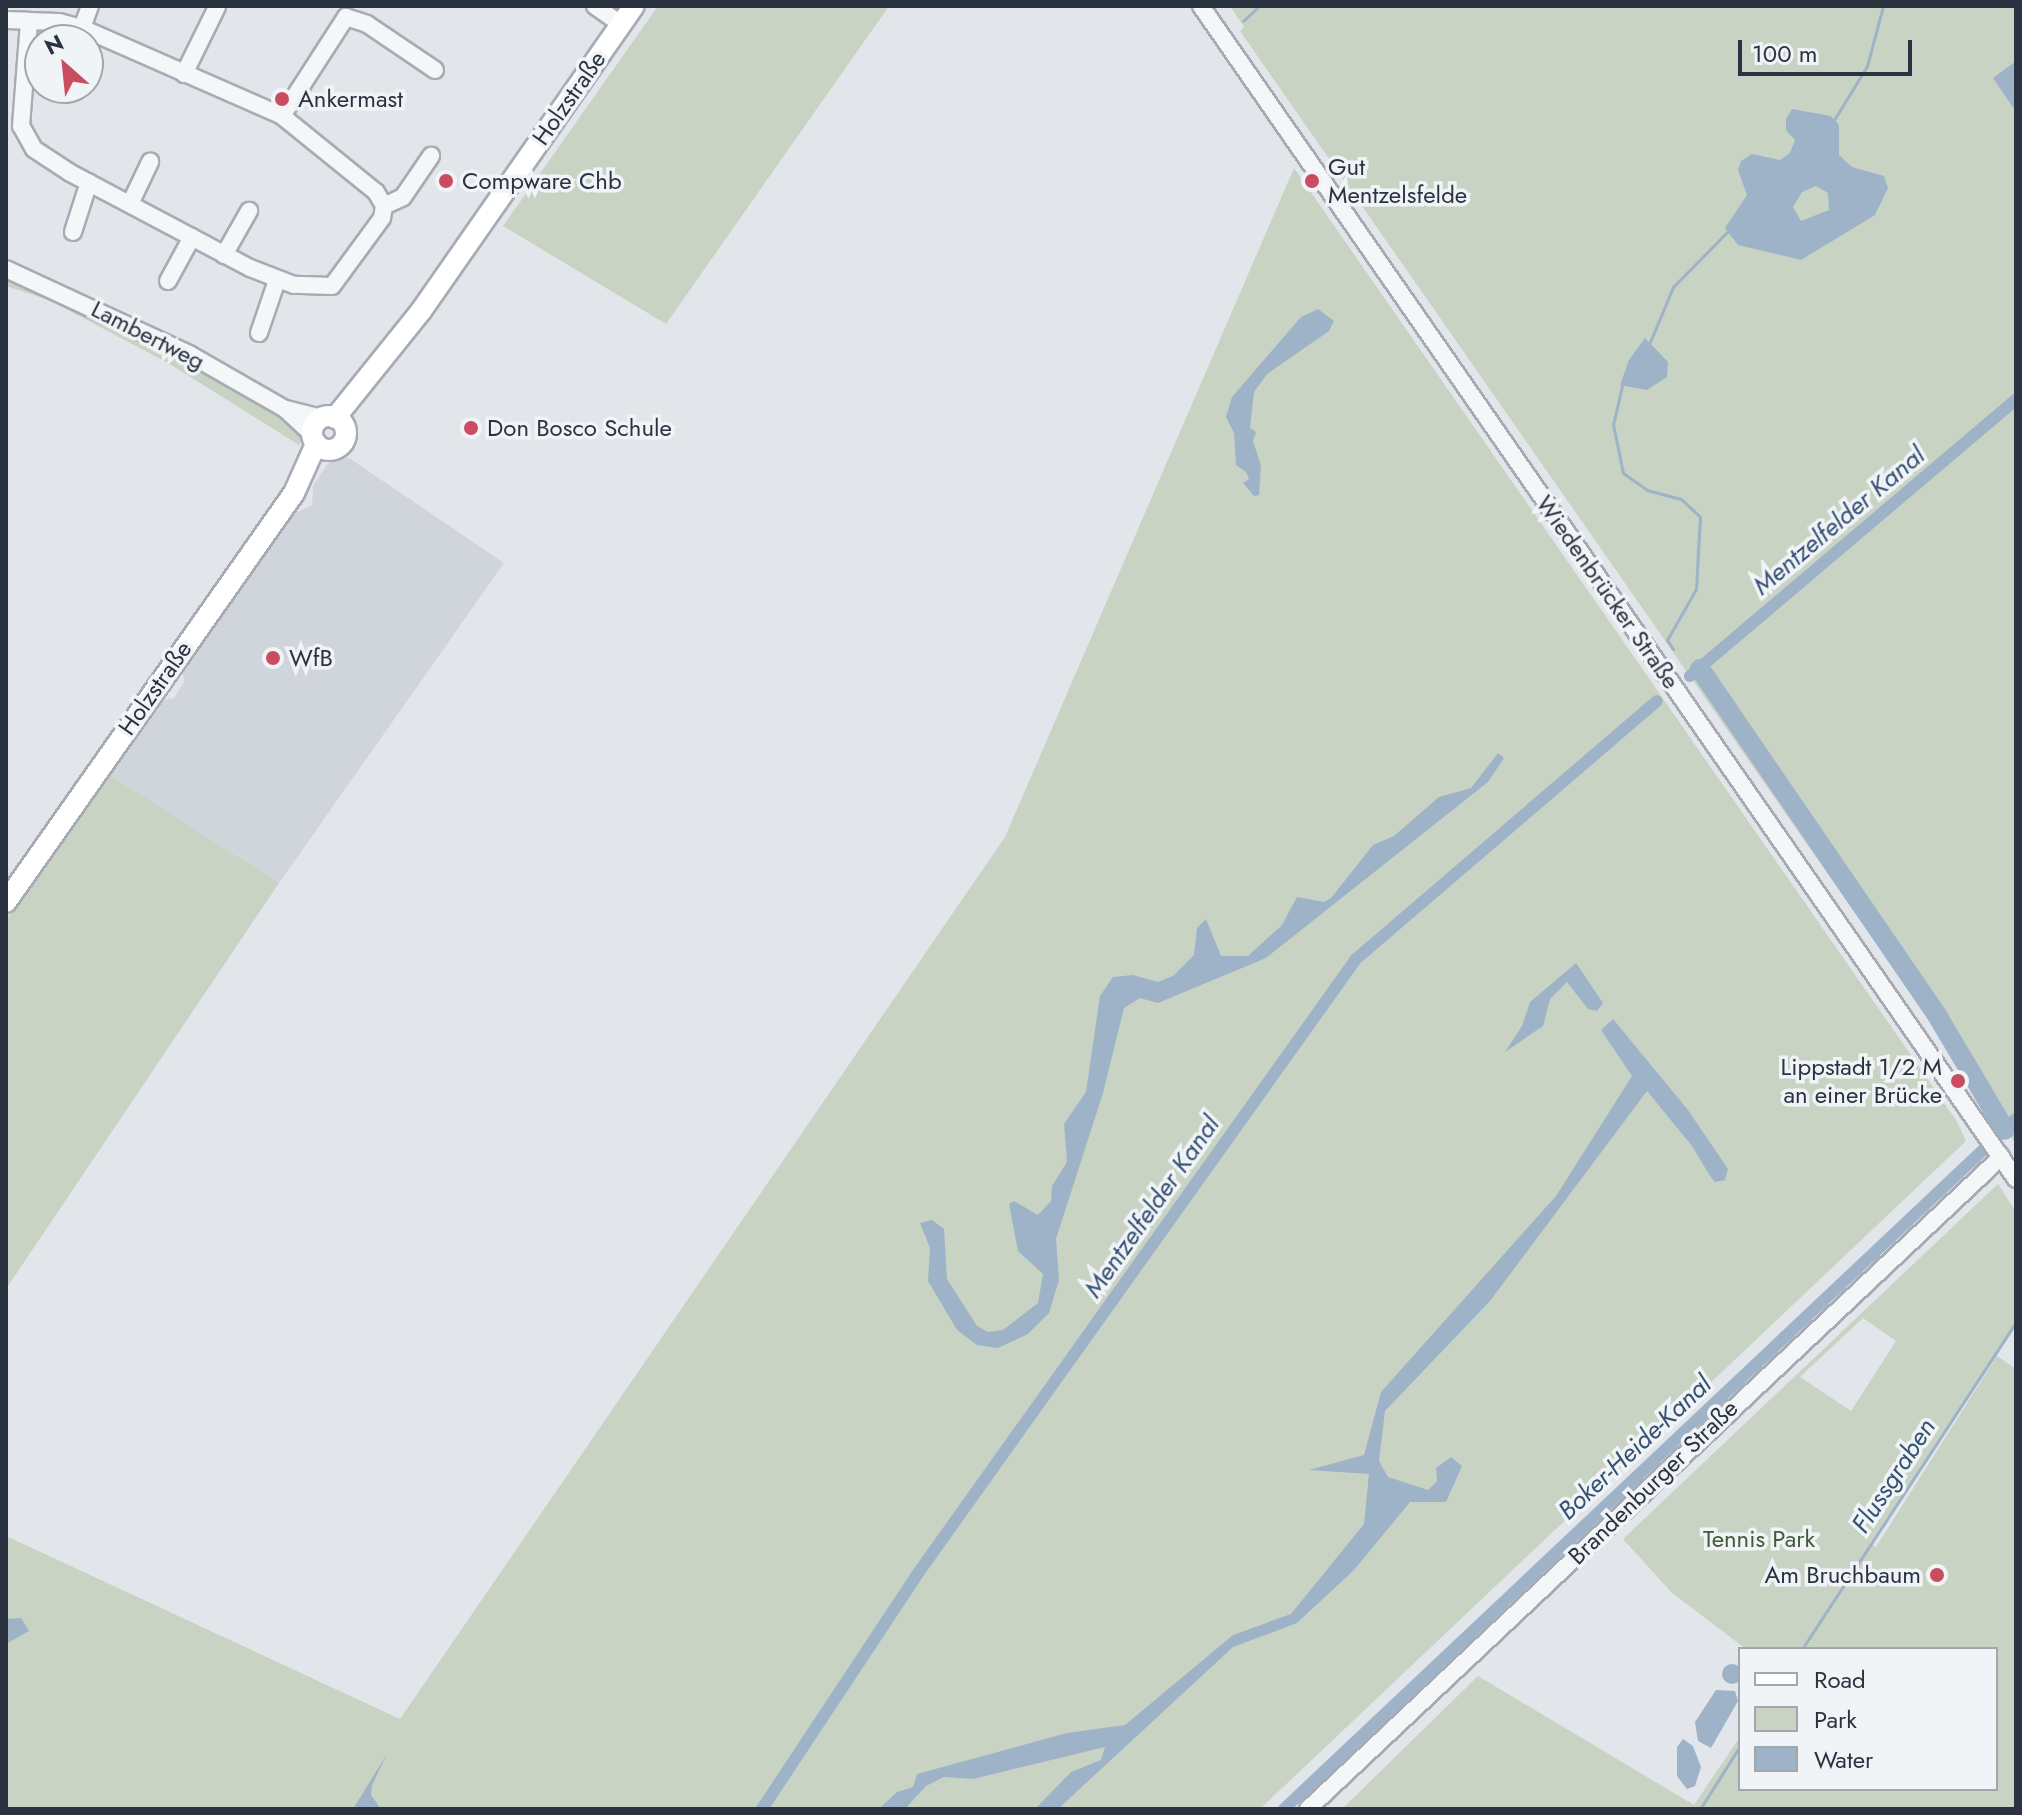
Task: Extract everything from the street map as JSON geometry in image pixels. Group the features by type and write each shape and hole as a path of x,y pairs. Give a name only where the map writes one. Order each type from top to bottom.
{"main road":[{"name":"Holzstraße","path":"6,902 305,474 326,432 365,385 634,6"}],"street":[{"path":"595,6 621,24"},
{"name":"Wiedenbrücker Straße","path":"1201,6 2016,1179"},
{"path":"184,74 217,7"},
{"path":"282,116 346,17 367,24 435,70"},
{"path":"6,20 52,24"},
{"path":"29,21 21,126 34,149 224,255 277,280 318,289 332,286 382,218 384,206 376,192 282,116 104,38"},
{"path":"384,206 403,197 431,156"},
{"path":"130,204 150,162"},
{"path":"73,232 89,182"},
{"path":"224,255 249,211"},
{"path":"168,281 192,237"},
{"name":"Lambertweg","path":"6,269 189,354 326,432"},
{"path":"259,333 277,280"},
{"name":"Brandenburger Straße","path":"1308,1809 1994,1147"}],"shaded area":[{"path":"349,458 504,563 279,883 110,775 163,700 174,698 184,682 183,671 294,514 312,505 313,486 330,461"}],"green space":[{"path":"658,6 889,6 666,324 503,226"},
{"path":"1230,6 2016,6 2016,1144 1240,31 1244,27"},
{"path":"1294,168 1956,1120 1966,1141 1260,1809 6,1809 6,1536 400,1719 1005,837"},
{"path":"6,275 215,377 292,423 302,440 299,445 168,363 49,300 6,286"},
{"path":"110,775 279,883 6,1289 6,920"},
{"name":"Tennis Park","path":"1998,1184 2016,1212 2016,1322 1870,1543 1876,1547 1997,1356 2016,1369 2016,1809 1342,1809 1478,1676 1694,1805 1738,1740 1738,1791 1998,1791 1998,1647 1743,1647 1672,1593 1623,1539","holes":["1863,1318 1896,1341 1851,1411 1800,1377"]}],"water":[{"path":"2016,61 2016,112 1993,78"},
{"path":"1792,109 1831,116 1839,125 1839,155 1852,167 1884,176 1888,188 1875,215 1801,260 1738,245 1725,228 1747,195 1738,170 1741,161 1752,154 1780,160 1790,153 1795,140 1786,130 1786,119","holes":["1816,186 1828,193 1829,210 1801,221 1793,207 1802,192"]},
{"path":"1318,309 1334,321 1329,331 1267,374 1254,392 1250,428 1256,432 1253,441 1261,466 1259,495 1254,496 1243,483 1249,479 1246,472 1236,465 1234,433 1226,417 1232,397 1301,317"},
{"path":"1645,338 1668,362 1667,377 1647,390 1620,385 1629,360"},
{"path":"1498,753 1504,758 1488,782 1266,958 1158,1003 1140,998 1124,1008 1103,1093 1056,1239 1059,1280 1049,1313 1028,1334 998,1348 977,1345 957,1330 928,1281 930,1248 920,1223 932,1220 944,1229 947,1279 977,1326 988,1332 1003,1330 1038,1303 1043,1274 1018,1251 1009,1204 1014,1201 1038,1215 1051,1201 1052,1186 1067,1162 1064,1124 1086,1092 1100,996 1113,977 1133,975 1158,982 1173,976 1194,955 1197,928 1206,919 1221,956 1248,956 1282,925 1297,897 1324,902 1331,898 1373,845 1394,836 1439,797 1471,788"},
{"path":"1576,963 1603,1003 1597,1011 1588,1009 1567,982 1550,999 1543,1026 1505,1052 1522,1026 1530,1002"},
{"path":"1613,1019 1688,1110 1728,1169 1725,1180 1715,1182 1692,1146 1647,1091 1490,1301 1385,1411 1379,1461 1388,1477 1428,1490 1437,1481 1436,1468 1451,1457 1462,1466 1446,1502 1410,1502 1354,1570 1297,1623 1233,1647 1058,1809 1035,1809 1071,1772 1101,1760 1105,1747 973,1779 944,1777 926,1786 905,1809 879,1809 897,1792 913,1787 917,1774 1067,1733 1125,1725 1233,1635 1291,1614 1364,1524 1369,1474 1309,1470 1364,1455 1381,1392 1556,1196 1632,1076 1601,1030"},
{"path":"21,1618 29,1631 6,1644 6,1619"},
{"path":"1728,1665 1736,1665 1738,1682 1728,1683 1723,1678 1723,1670"},
{"path":"1716,1690 1735,1691 1738,1701 1711,1748 1698,1741 1695,1722"},
{"path":"1683,1739 1693,1746 1701,1767 1695,1786 1687,1789 1677,1776 1677,1747"},
{"path":"387,1754 372,1785 371,1795 381,1809 353,1809"}],"waterway":[{"path":"1243,21 1259,6"},
{"path":"1834,120 1867,66 1883,6"},
{"path":"1650,342 1673,287 1727,232"},
{"path":"1622,386 1613,424 1623,473 1647,490 1681,499 1700,517 1696,589 1667,640 1673,649"},
{"name":"Mentzelfelder Kanal","path":"1690,676 2016,400"},
{"path":"1700,669 1938,1017 2005,1130"},
{"name":"Mentzelfelder Kanal","path":"762,1809 916,1576 1356,959 1657,701"},
{"name":"Boker-Heide-Kanal","path":"1284,1809 2016,1119"},
{"name":"Flussgraben","path":"1803,1647 2016,1322"},
{"name":"Flussgraben","path":"1700,1809 1738,1749"}],"place":[{"name":"Ankermast","path":"282,99"},
{"name":"Compware Chb","path":"446,181"},
{"name":"Gut Mentzelsfelde","path":"1312,181"},
{"name":"Don Bosco Schule","path":"471,428"},
{"name":"WfB","path":"273,658"},
{"name":"Lippstadt 1/2 M an einer Brücke","path":"1958,1081"},
{"name":"Am Bruchbaum","path":"1937,1575"}]}
